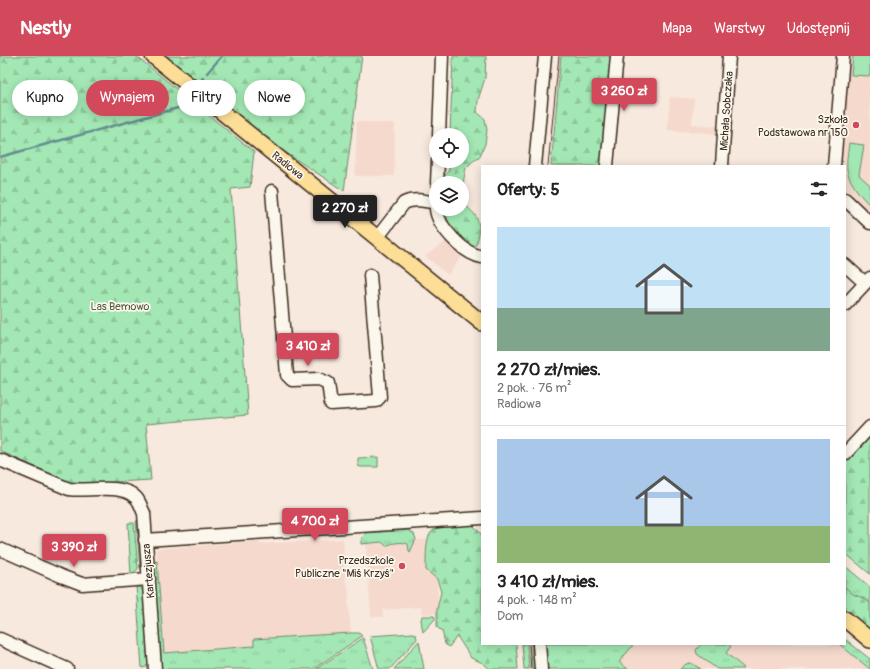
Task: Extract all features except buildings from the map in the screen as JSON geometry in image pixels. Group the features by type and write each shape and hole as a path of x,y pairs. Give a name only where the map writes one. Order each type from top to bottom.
{"main road":[{"name":"Radiowa","path":"153,56 481,322"},
{"path":"846,620 870,640"}],"street":[{"path":"439,128 442,56"},
{"path":"535,165 545,56"},
{"path":"608,165 617,56"},
{"name":"Michała Sobczaka","path":"722,165 729,56"},
{"path":"834,165 842,56"},
{"path":"272,191 287,375 292,380 319,379 328,384 330,404 376,401 380,397 370,275"},
{"path":"377,238 404,202 417,200 429,201"},
{"path":"846,200 870,223"},
{"path":"438,216 459,243 473,255 481,257"},
{"path":"846,266 867,280 846,305"},
{"path":"846,453 870,427"},
{"name":"Kartezjusza","path":"0,460 69,489 78,491 116,489 127,491 134,495 144,513 155,669"},
{"path":"146,540 481,518"},
{"path":"0,549 82,584 149,579"},
{"path":"0,639 67,669"},
{"path":"539,645 541,669"}],"shaded area":[{"name":"Szkoła Podstawowa nr 150","path":"848,56 870,56 870,217 851,200 846,191 846,165 839,165"},
{"path":"670,97 694,99 692,124 719,126 718,134 667,130"},
{"path":"357,121 395,124 394,176 355,176"},
{"path":"449,239 463,255 448,275 425,256"},
{"path":"343,539 351,633 254,639 254,646 164,653 156,549 259,541 259,544"},
{"name":"Przedszkole Publiczne \"Miś Krzyś\"","path":"434,539 439,613 422,614 421,607 383,610 383,617 371,617 366,543"},
{"path":"527,645 531,645 532,669 529,669"},
{"path":"560,645 840,645 869,669 562,669"}],"green space":[{"name":"Las Bemowo","path":"0,56 136,56 166,80 86,80 86,116 169,116 169,83 177,89 177,116 210,116 254,152 250,187 231,189 248,415 146,424 151,480 82,484 71,483 0,451"},
{"path":"166,56 362,56 344,191 279,148 236,113 236,80 195,80"},
{"path":"453,56 486,56 485,78 478,100 477,112 485,119 487,130 485,144 479,158 469,165 469,128 450,128"},
{"path":"561,56 612,56 603,165 551,165"},
{"path":"853,56 870,56 870,76 851,75"},
{"path":"849,143 864,145 859,175 870,185 870,205 857,191 848,174 847,162"},
{"path":"449,168 466,168 465,176 444,176"},
{"path":"469,208 477,218 479,226 479,235 475,246 472,246 457,237 451,231 447,217 469,216"},
{"path":"870,433 870,574 846,554 846,460"},
{"path":"378,457 378,467 358,466 358,458"},
{"path":"136,521 140,521 143,568 140,568"},
{"path":"128,523 134,523 138,569 131,575"},
{"path":"473,525 481,534 481,645 516,645 518,669 490,669 483,663 471,658 457,636 449,647 445,644 442,630 437,627 437,609 441,592 437,579 426,570 426,554 429,535 439,528"},
{"path":"408,530 414,534 416,539 410,552 408,544 403,543 394,543 386,546 382,542 361,544 361,540 366,533"},
{"path":"157,561 164,653 254,646 254,639 351,633 359,633 362,636 313,669 159,669 154,562"},
{"path":"846,567 870,587 870,633 846,614"},
{"path":"136,586 140,587 143,591 149,662 146,667 142,668"},
{"path":"846,588 853,594 870,603 870,633 846,614"},
{"path":"422,616 434,616 435,619 423,632 421,620"},
{"path":"413,633 416,635 417,639 390,669 379,669 370,636"},
{"path":"363,638 373,669 316,669"},
{"path":"846,640 870,659 870,669 840,645 846,645"},
{"path":"419,641 424,669 394,669"},
{"path":"522,645 527,645 529,669 524,669"},
{"path":"531,645 533,645 535,669 532,669"},
{"path":"545,645 633,645 619,662 628,669 546,669"},
{"path":"700,645 730,645 731,646 726,653 744,668 717,669 697,654 696,650"},
{"path":"691,663 701,669 680,669 686,664"}],"waterway":[{"path":"207,73 222,56"},
{"path":"0,157 177,108"}],"tram line":[{"path":"548,165 559,56"},
{"path":"529,645 531,669"}],"place":[{"name":"Szkoła Podstawowa nr 150","path":"856,125"},
{"name":"Przedszkole Publiczne \"Miś Krzyś\"","path":"402,566"}]}
